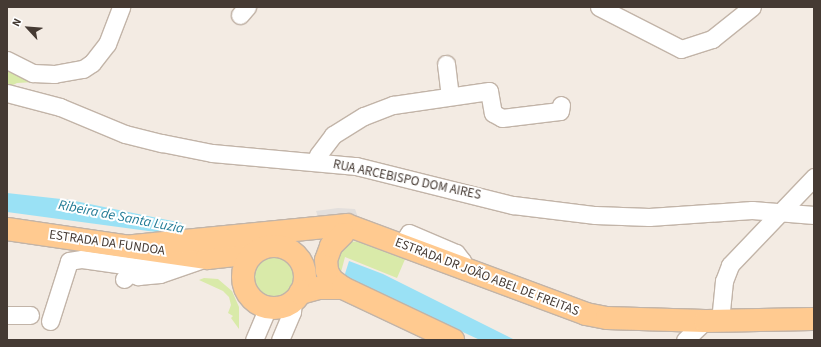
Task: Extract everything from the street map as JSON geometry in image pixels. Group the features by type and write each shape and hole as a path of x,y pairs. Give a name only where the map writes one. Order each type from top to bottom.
{"main road":[{"name":"ESTRADA DR JOÃO ABEL DE FREITAS","path":"132,246 204,253 255,244 320,226 347,225 376,235"},
{"name":"ESTRADA DA FUNDOA","path":"7,229 171,252 204,253 244,286"},
{"name":"ESTRADA DR JOÃO ABEL DE FREITAS","path":"298,246 343,234 376,235 404,239 586,314 607,318 713,321 814,319"},
{"path":"343,234 327,262 332,280 343,288 453,340"},
{"path":"296,297 304,280 303,269 298,258 298,246 271,246 255,244 243,272 244,286 253,300 268,307 277,307 296,297 319,288 343,288"}],"street":[{"path":"7,60 33,73 54,74 83,69 92,62 107,44 122,7"},
{"path":"599,7 681,48 712,39 752,7"},
{"path":"446,64 450,96"},
{"path":"316,162 318,155 333,135 364,116 393,105 450,96 489,92 493,113 502,118 560,111 561,105"},
{"name":"RUA ARCEBISPO DOM AIRES","path":"7,94 60,107 125,134 162,143 212,153 356,166 514,205 595,215 649,217 752,210 814,215"},
{"path":"674,320 681,326 685,339 713,321 730,265 777,213 814,177"},
{"path":"50,321 65,269 72,259 145,268 162,262 171,252"},
{"path":"124,279 130,273 138,276 160,274 204,253"},
{"path":"280,340 292,312 296,297"},
{"path":"254,340 268,307"},
{"path":"7,315 30,315"}],"green space":[{"path":"7,67 33,80 34,82 17,83 7,88"},
{"path":"362,241 406,257 397,278 345,257 340,276 334,256 349,242"},
{"path":"269,255 277,255 282,256 289,261 294,268 294,286 289,293 282,298 269,299 261,296 254,289 251,281 251,273 254,265 261,258"},
{"path":"204,278 218,279 232,291 239,307 239,329 231,318 233,316 228,313 231,305 229,297 223,291 199,280"}],"shaded area":[{"path":"338,208 355,209 359,220 319,220 316,211"}],"water":[{"name":"Ribeira de Santa Luzia","path":"7,193 70,200 182,223 178,235 7,212"},
{"path":"349,261 383,274 515,340 480,340 344,277"}]}
